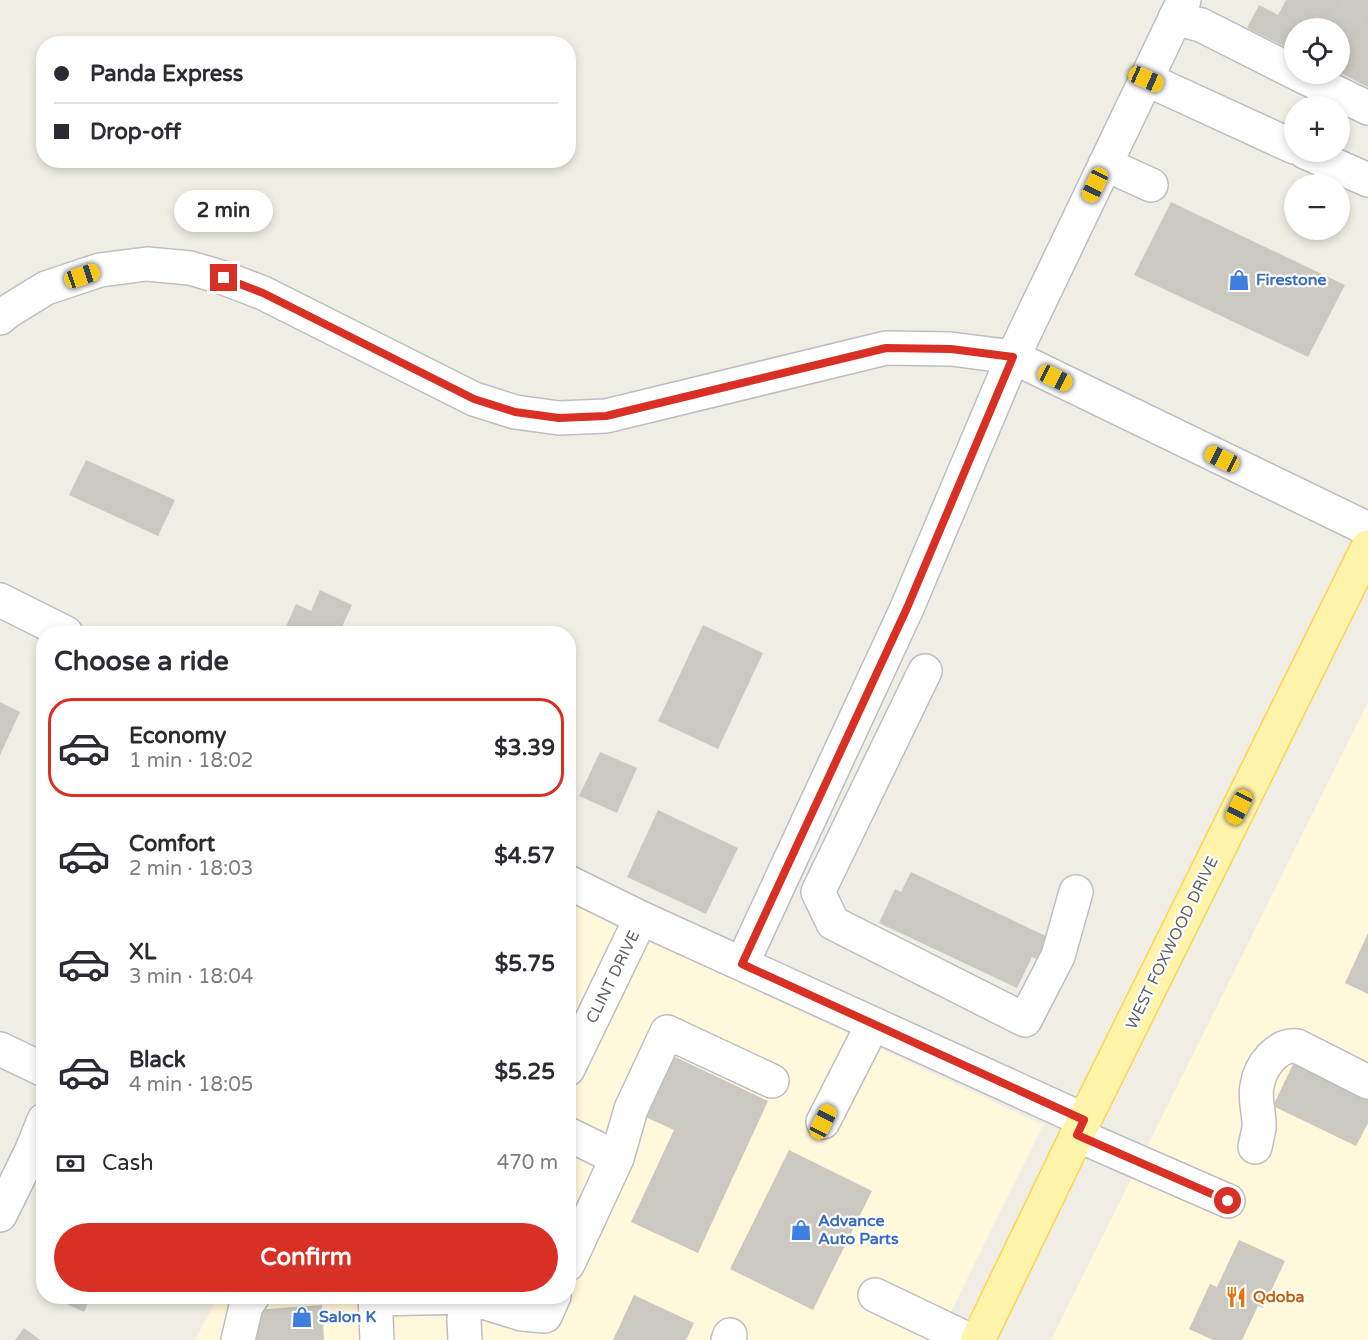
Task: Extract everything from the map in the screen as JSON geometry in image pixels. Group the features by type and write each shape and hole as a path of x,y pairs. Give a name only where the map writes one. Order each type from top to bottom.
{"main road":[{"name":"WEST FOXWOOD DRIVE","path":"978,1340 1368,547"}],"street":[{"path":"742,964 907,608 1013,357 1179,9 1201,26 1284,67"},
{"path":"1146,79 1284,142"},
{"path":"1319,84 1368,108"},
{"path":"1328,162 1368,180"},
{"path":"1106,164 1152,185"},
{"path":"0,318 46,288 100,270 147,264 189,268 263,293 474,399 515,412 559,418 606,416 886,348 951,349 1013,357 1368,530"},
{"path":"0,600 52,626"},
{"path":"925,671 818,892 833,923 1025,1020 1058,956 1076,892"},
{"path":"576,886 873,1024 1228,1201"},
{"name":"CLINT DRIVE","path":"576,1051 641,918"},
{"path":"823,1122 873,1024"},
{"path":"576,1247 617,1158 631,1109 667,1032 772,1081"},
{"path":"1255,1147 1259,1128 1257,1085 1273,1054 1288,1046 1297,1046 1368,1082"},
{"path":"0,1049 36,1066"},
{"path":"576,1138 617,1158"},
{"path":"0,1215 36,1140"},
{"path":"875,1295 969,1340"},
{"path":"238,1340 247,1304"},
{"path":"375,1304 377,1340"},
{"path":"465,1340 466,1304"},
{"path":"491,1304 522,1314 548,1317"}],"shaded area":[{"path":"1368,702 1368,1340 1051,1340 1223,994"},
{"path":"576,906 1043,1125 937,1340 195,1340 214,1304 576,1304"}],"building":[{"path":"1286,0 1368,0 1368,87 1350,78 1350,18 1284,18 1284,46 1247,28 1259,5 1278,15"},
{"name":"Firestone","path":"1171,202 1345,285 1308,357 1134,275"},
{"path":"86,460 175,500 158,536 69,495"},
{"path":"320,590 352,605 342,626 286,626 296,604 311,611"},
{"path":"703,625 763,653 718,749 658,721"},
{"path":"0,702 20,712 0,755"},
{"path":"600,752 637,768 617,813 579,796"},
{"path":"658,810 738,848 706,914 627,877"},
{"path":"911,872 1052,939 1041,961 1032,957 1017,988 879,923 895,889 901,892"},
{"path":"1368,933 1368,994 1345,983"},
{"path":"669,1054 768,1101 698,1253 631,1222 674,1130 641,1115"},
{"path":"1296,1058 1368,1093 1368,1123 1356,1146 1273,1106"},
{"name":"Advance Auto Parts","path":"789,1150 872,1191 813,1310 730,1269"},
{"name":"Qdoba","path":"1239,1240 1285,1261 1263,1308 1258,1306 1242,1340 1213,1340 1189,1329 1210,1284 1217,1287"},
{"path":"634,1295 694,1323 686,1340 613,1340"},
{"path":"66,1304 88,1304 84,1312"},
{"path":"322,1305 324,1340 256,1340 254,1310"},
{"path":"24,1328 40,1340 15,1340"}],"tunnel":[{"path":"1339,0 1368,13"}],"place":[{"name":"Firestone","path":"1239,280"},
{"name":"Advance Auto Parts","path":"801,1230"},
{"name":"Qdoba","path":"1236,1297"},
{"name":"Salon K","path":"302,1317"}],"route":[{"path":"224,278 263,293 474,399 515,412 559,418 606,416 886,348 951,349 1013,357 907,608 742,964 1084,1120 1077,1135 1228,1201"}]}
